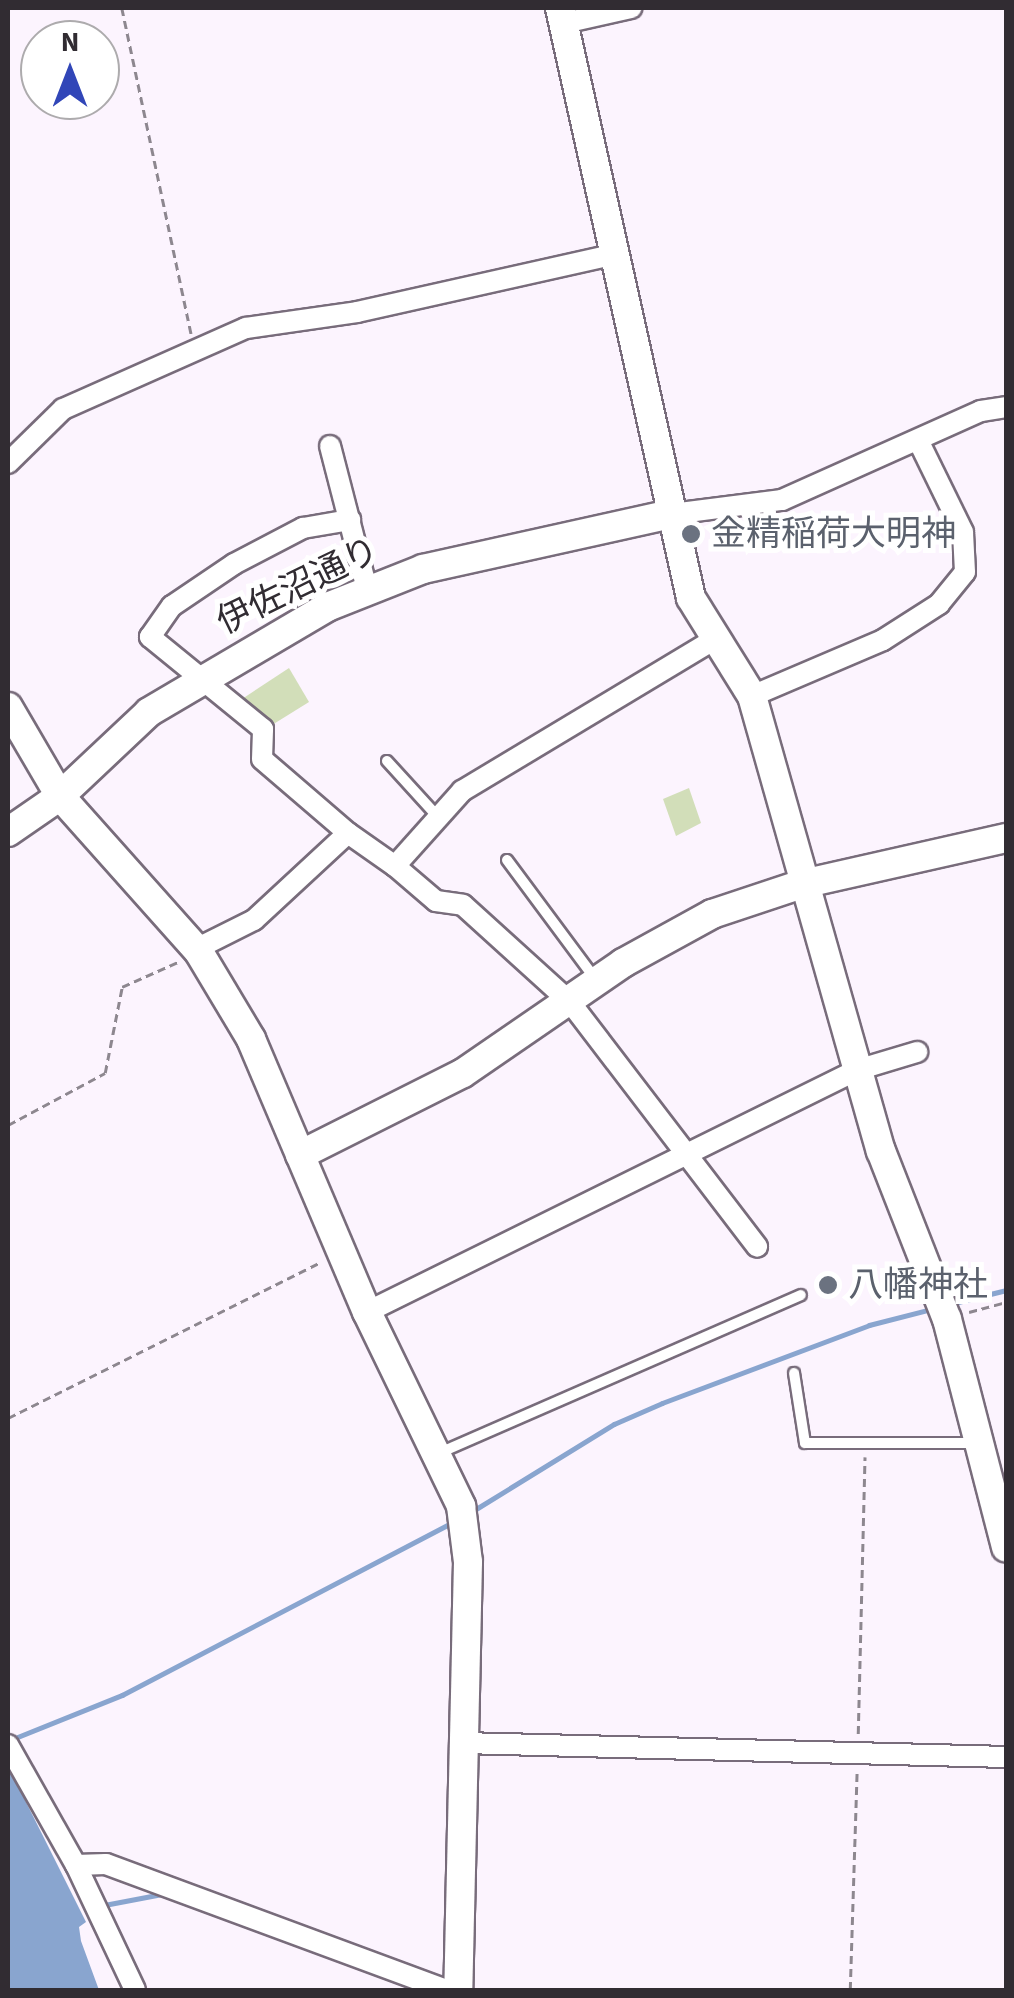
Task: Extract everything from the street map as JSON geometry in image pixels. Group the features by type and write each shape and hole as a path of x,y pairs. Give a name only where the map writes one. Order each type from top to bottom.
{"street":[{"path":"631,8 562,15 612,255 691,598 752,696 857,1070 947,1318 1006,1547"},
{"path":"8,463 63,409 194,347 246,328 357,312 612,255"},
{"path":"672,514 782,500 919,442 981,410 1006,406"},
{"path":"752,696 883,640 938,604 965,572 963,532 919,442"},
{"path":"330,446 367,589"},
{"name":"伊佐沼通り","path":"8,832 60,796 149,712 198,678 367,589 488,551 672,514"},
{"path":"350,520 285,535 192,589 159,619 152,644 263,729 262,759 348,833 436,901 463,905 570,1002 756,1247"},
{"path":"395,866 462,790 504,761 717,638"},
{"path":"8,707 60,796 198,951 251,1039 367,1312 436,1454 466,1530 458,1990"},
{"path":"198,951 254,920 348,833"},
{"path":"300,1155 464,1073 598,982 712,914 802,884 1006,838"},
{"path":"367,1312 857,1070 916,1052"},
{"path":"462,1743 1006,1757"},
{"path":"8,1745 76,1865 134,1990"},
{"path":"76,1865 106,1864 448,1990"}],"lane":[{"path":"386,761 439,818"},
{"path":"507,860 598,982"},
{"path":"436,1454 802,1296"},
{"path":"794,1373 805,1443 979,1443"}],"path":[{"path":"122,8 194,347"},
{"path":"8,1125 105,1073 122,987 198,951"},
{"path":"8,1418 343,1251"},
{"path":"947,1318 1006,1302"},
{"path":"850,1990 865,1445"}],"green space":[{"path":"289,668 309,702 272,725 236,703"},
{"path":"689,788 701,823 676,836 663,799"}],"water":[{"path":"8,1766 86,1922 79,1927 81,1941 99,1990 8,1990"}],"waterway":[{"path":"950,1304 1006,1290"},
{"path":"471,1512 614,1424 869,1325 935,1308"},
{"path":"10,1740 122,1695 453,1522"},
{"path":"99,1906 162,1894"}],"place":[{"name":"金精稲荷大明神","path":"691,534"},
{"name":"八幡神社","path":"828,1285"}]}
